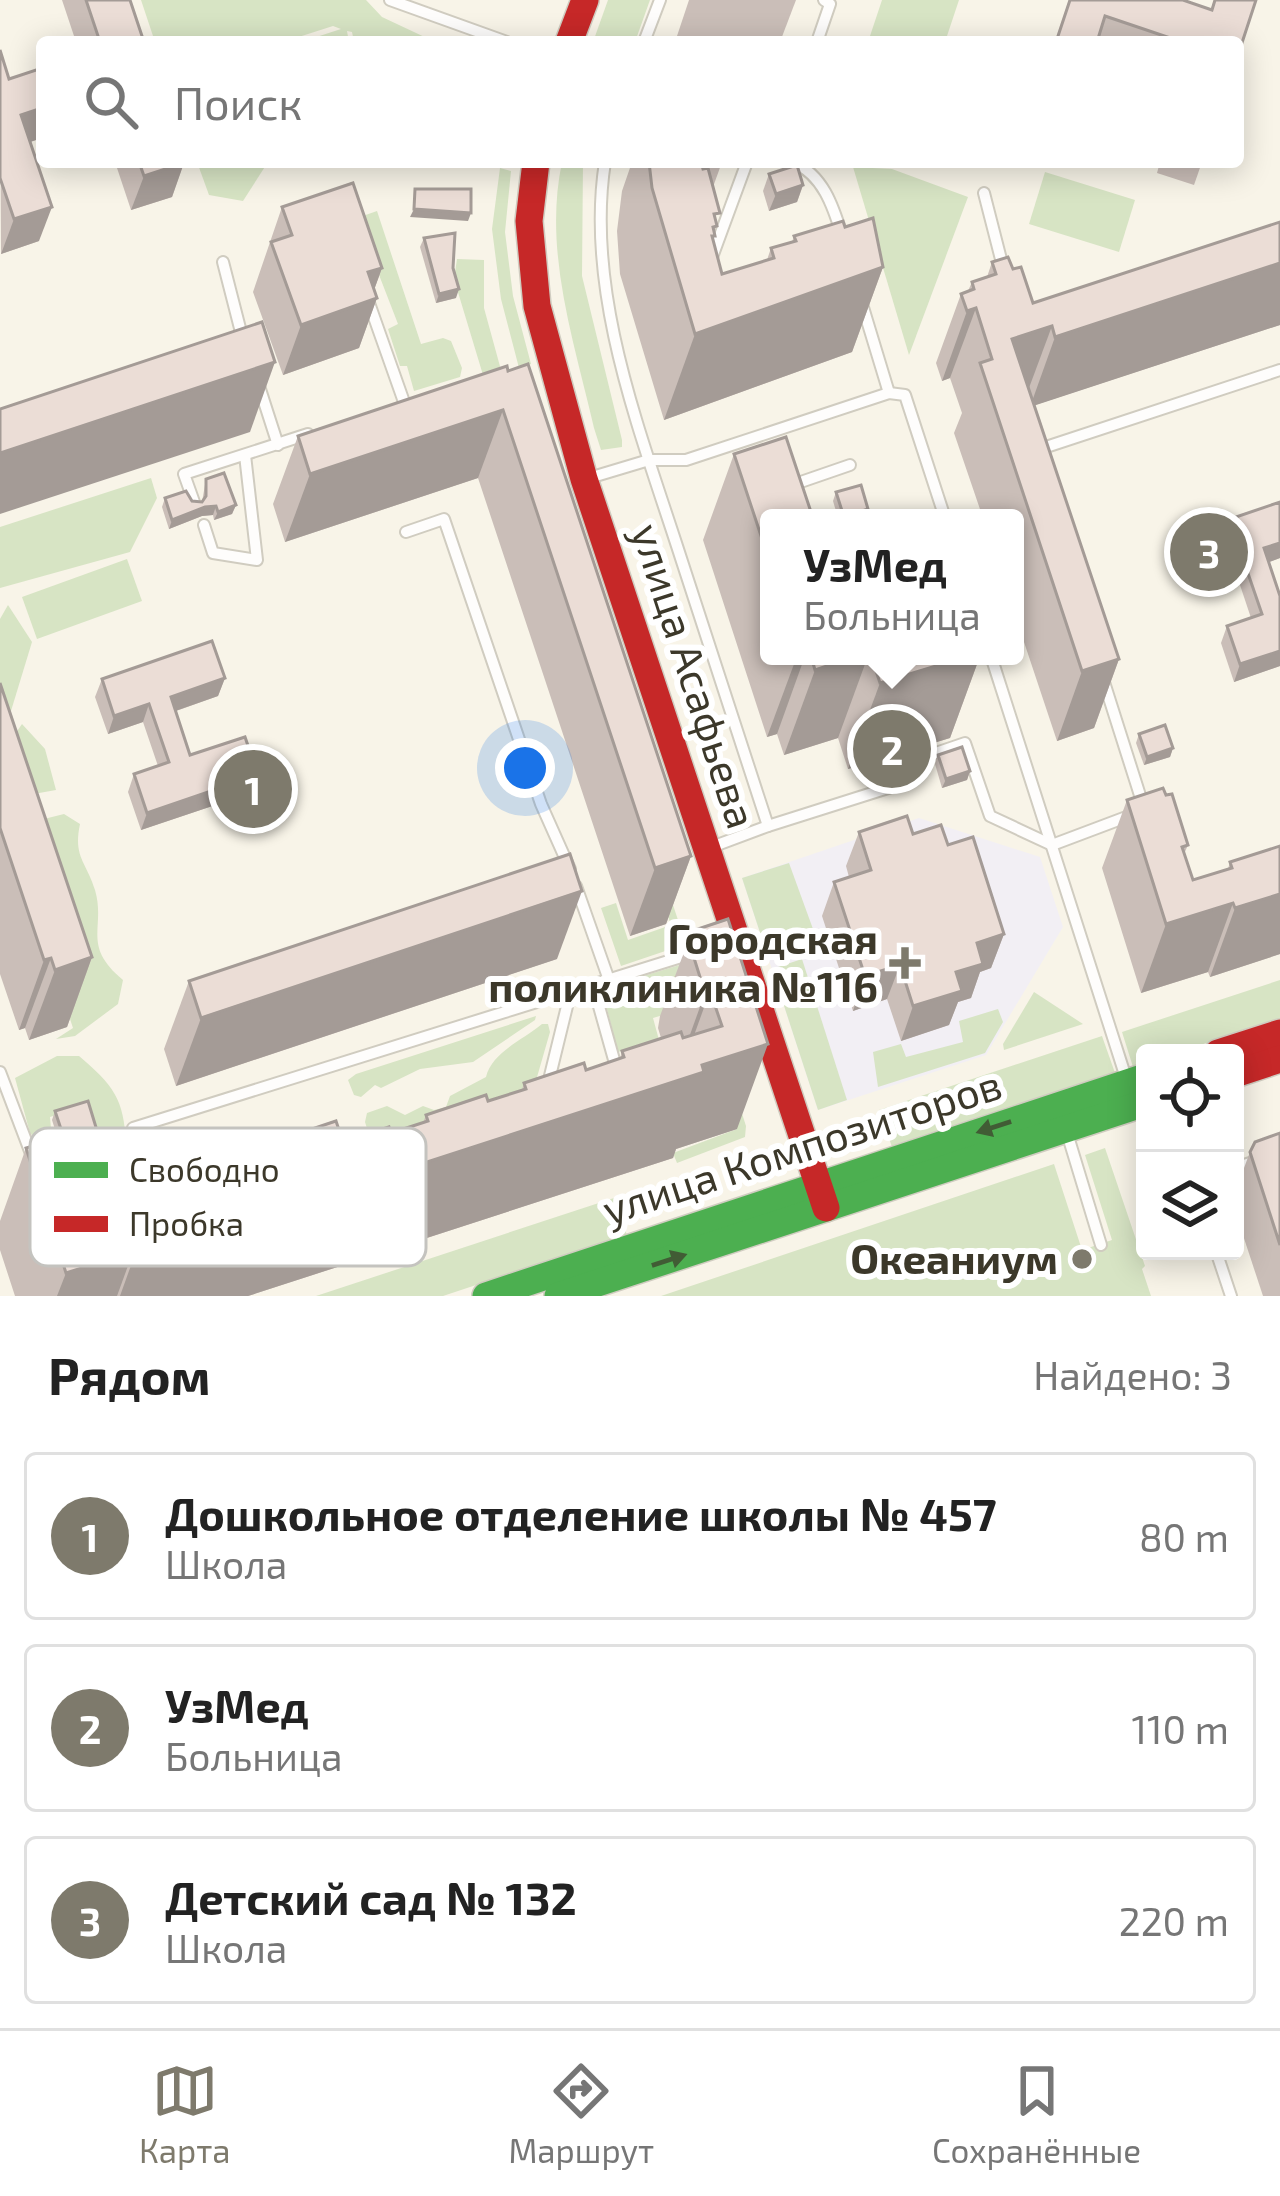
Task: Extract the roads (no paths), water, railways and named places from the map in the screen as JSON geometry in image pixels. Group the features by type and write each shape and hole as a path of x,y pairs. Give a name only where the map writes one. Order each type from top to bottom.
{"street":[{"path":"571,36 585,0"},
{"name":"улица Асафьева","path":"535,168 529,221 542,369 584,479 822,1197"},
{"path":"1244,1045 1280,1033"},
{"path":"1244,1071 1280,1059"},
{"name":"улица Композиторов","path":"485,1296 548,1290 1136,1094"}],"lane":[{"path":"390,0 490,36"},
{"path":"646,36 660,0"},
{"path":"819,36 830,4 824,0"},
{"path":"604,168 599,244 604,290 649,460 768,826"},
{"path":"703,284 745,168"},
{"path":"808,168 832,202 844,242"},
{"path":"984,193 1010,292"},
{"path":"223,262 250,360"},
{"path":"362,281 404,401"},
{"path":"856,283 889,393"},
{"path":"222,344 242,338"},
{"path":"1030,452 1280,370"},
{"path":"258,383 278,445"},
{"path":"584,479 649,460 686,460 889,393 904,395 942,509"},
{"path":"383,409 419,398"},
{"path":"194,502 184,474 320,430"},
{"path":"755,438 762,460"},
{"path":"203,525 213,553 257,560 244,455"},
{"path":"780,488 850,465"},
{"path":"406,532 444,518 541,804 570,868 609,980"},
{"path":"994,665 1136,1087"},
{"path":"1100,671 1151,827"},
{"path":"707,849 907,782 924,757 964,743 990,816 1052,844 1145,811"},
{"path":"133,1128 737,938"},
{"path":"593,985 621,1084"},
{"path":"541,1103 570,994"},
{"path":"0,1072 30,1149"},
{"path":"1062,1118 1101,1245"},
{"path":"1244,1165 1280,1153"},
{"path":"1219,1260 1232,1296"}],"place":[{"name":"Детский сад № 132","path":"1209,552"},
{"name":"УзМед","path":"892,749"},
{"name":"Дошкольное отделение школы № 457","path":"253,789"},
{"name":"Городская поликлиника №116","path":"905,963"},
{"name":"Океаниум","path":"1082,1259"}]}
